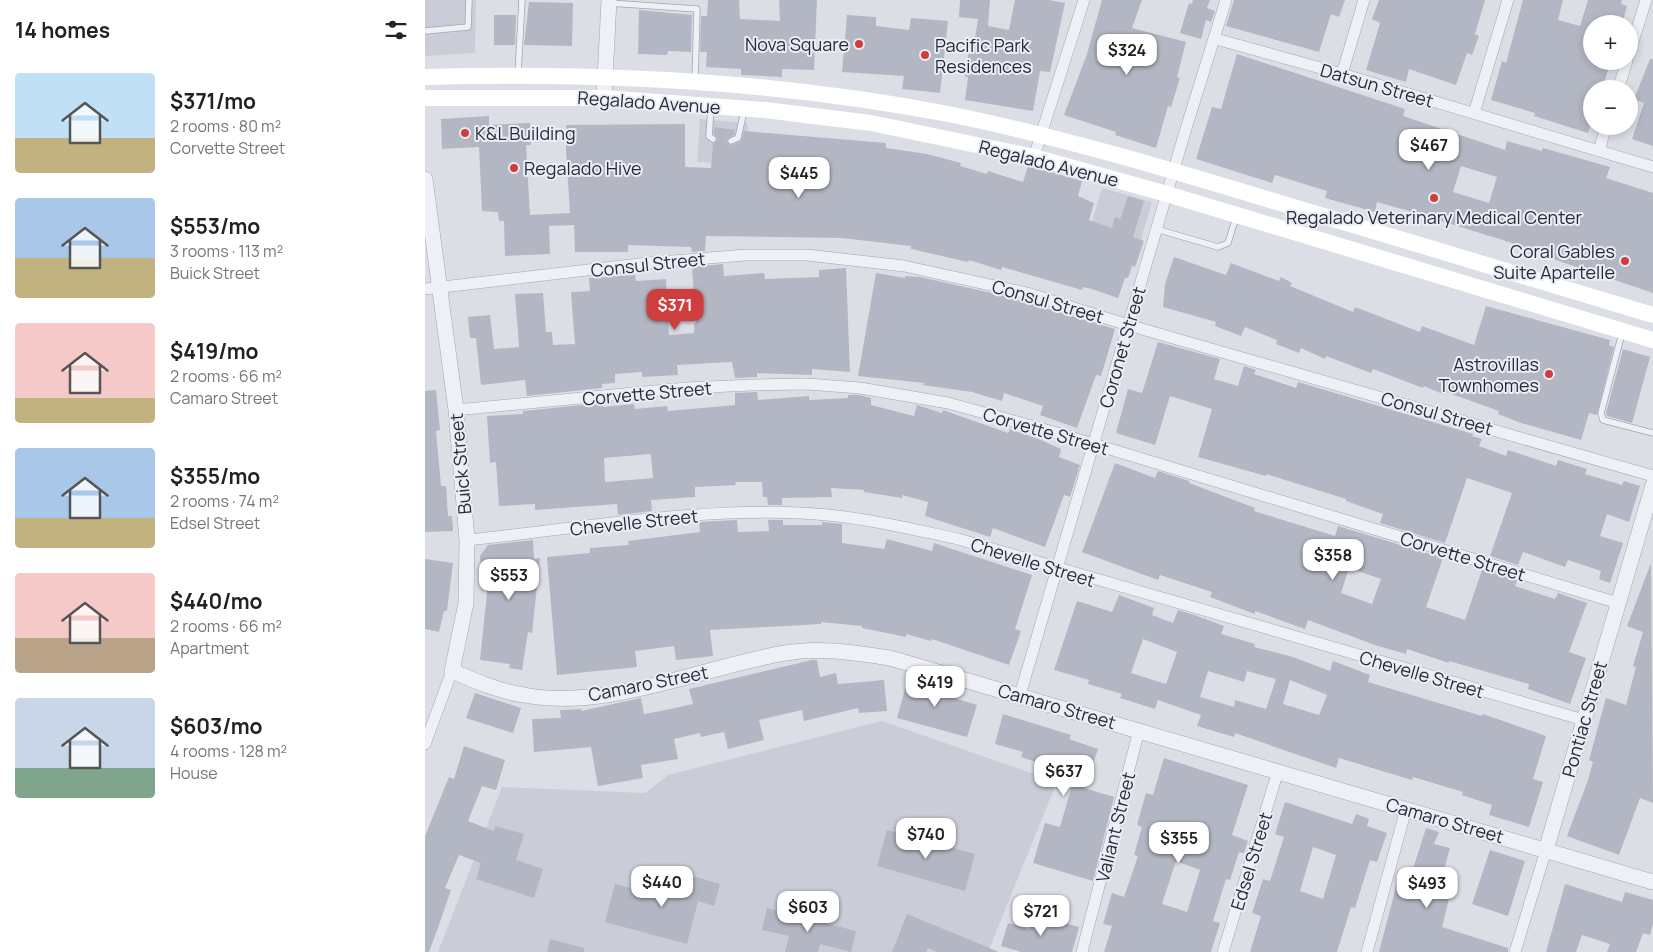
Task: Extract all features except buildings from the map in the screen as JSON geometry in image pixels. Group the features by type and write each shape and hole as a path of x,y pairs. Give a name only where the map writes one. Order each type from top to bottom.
{"main road":[{"name":"Regalado Avenue","path":"425,77 518,74 605,76 867,100 949,114 1040,135 1173,171 1653,315"},
{"name":"Regalado Avenue","path":"425,98 604,98 745,109 871,122 1034,157 1167,194 1653,340"}],"street":[{"path":"1034,157 1084,0"},
{"name":"Coronet Street","path":"1020,695 1173,171 1216,39 1226,0"},
{"path":"1342,74 1364,0"},
{"path":"1474,113 1508,0"},
{"path":"1638,26 1646,0"},
{"path":"604,98 609,2"},
{"name":"Datsun Street","path":"1216,39 1342,74 1653,167"},
{"path":"1599,150 1603,135"},
{"name":"Buick Street","path":"425,179 433,288 456,410 467,540 466,603 452,671 425,744"},
{"name":"Consul Street","path":"433,288 706,258 807,255 905,266 967,278 1027,293 1129,325 1653,476"},
{"name":"Corvette Street","path":"456,410 686,388 807,384 860,388 948,404 1093,445 1618,603"},
{"name":"Pontiac Street","path":"1515,952 1653,486"},
{"name":"Chevelle Street","path":"467,540 699,515 801,513 879,522 958,539 1057,570 1584,720"},
{"name":"Camaro Street","path":"452,671 505,691 545,698 566,698 637,688 785,653 834,650 890,658 1653,882"},
{"name":"Valiant Street","path":"1082,952 1139,730"},
{"name":"Edsel Street","path":"1223,952 1278,771"},
{"path":"1367,952 1406,809"}],"lane":[{"path":"425,31 468,27 469,0"},
{"path":"518,74 522,0"},
{"path":"609,2 697,9 695,83"},
{"path":"711,106 709,136 713,139"},
{"path":"731,141 738,138 745,109"},
{"path":"1157,229 1217,247 1228,243 1237,215"},
{"path":"1622,331 1601,413 1603,420 1653,433"}],"shaded area":[{"path":"425,0 476,0 475,53 425,56"},
{"path":"700,119 748,123 745,165 697,162"},
{"path":"1102,188 1152,202 1139,247 1089,232"},
{"path":"882,721 1057,782 988,952 438,952 502,787 645,793 668,775"}],"place":[{"name":"Nova Square","path":"859,44"},
{"name":"Pacific Park Residences","path":"925,55"},
{"name":"K&L Building","path":"465,133"},
{"name":"Regalado Hive","path":"514,168"},
{"name":"Regalado Veterinary Medical Center","path":"1434,198"},
{"name":"Coral Gables Suite Apartelle","path":"1625,261"},
{"name":"Astrovillas Townhomes","path":"1549,374"}]}
